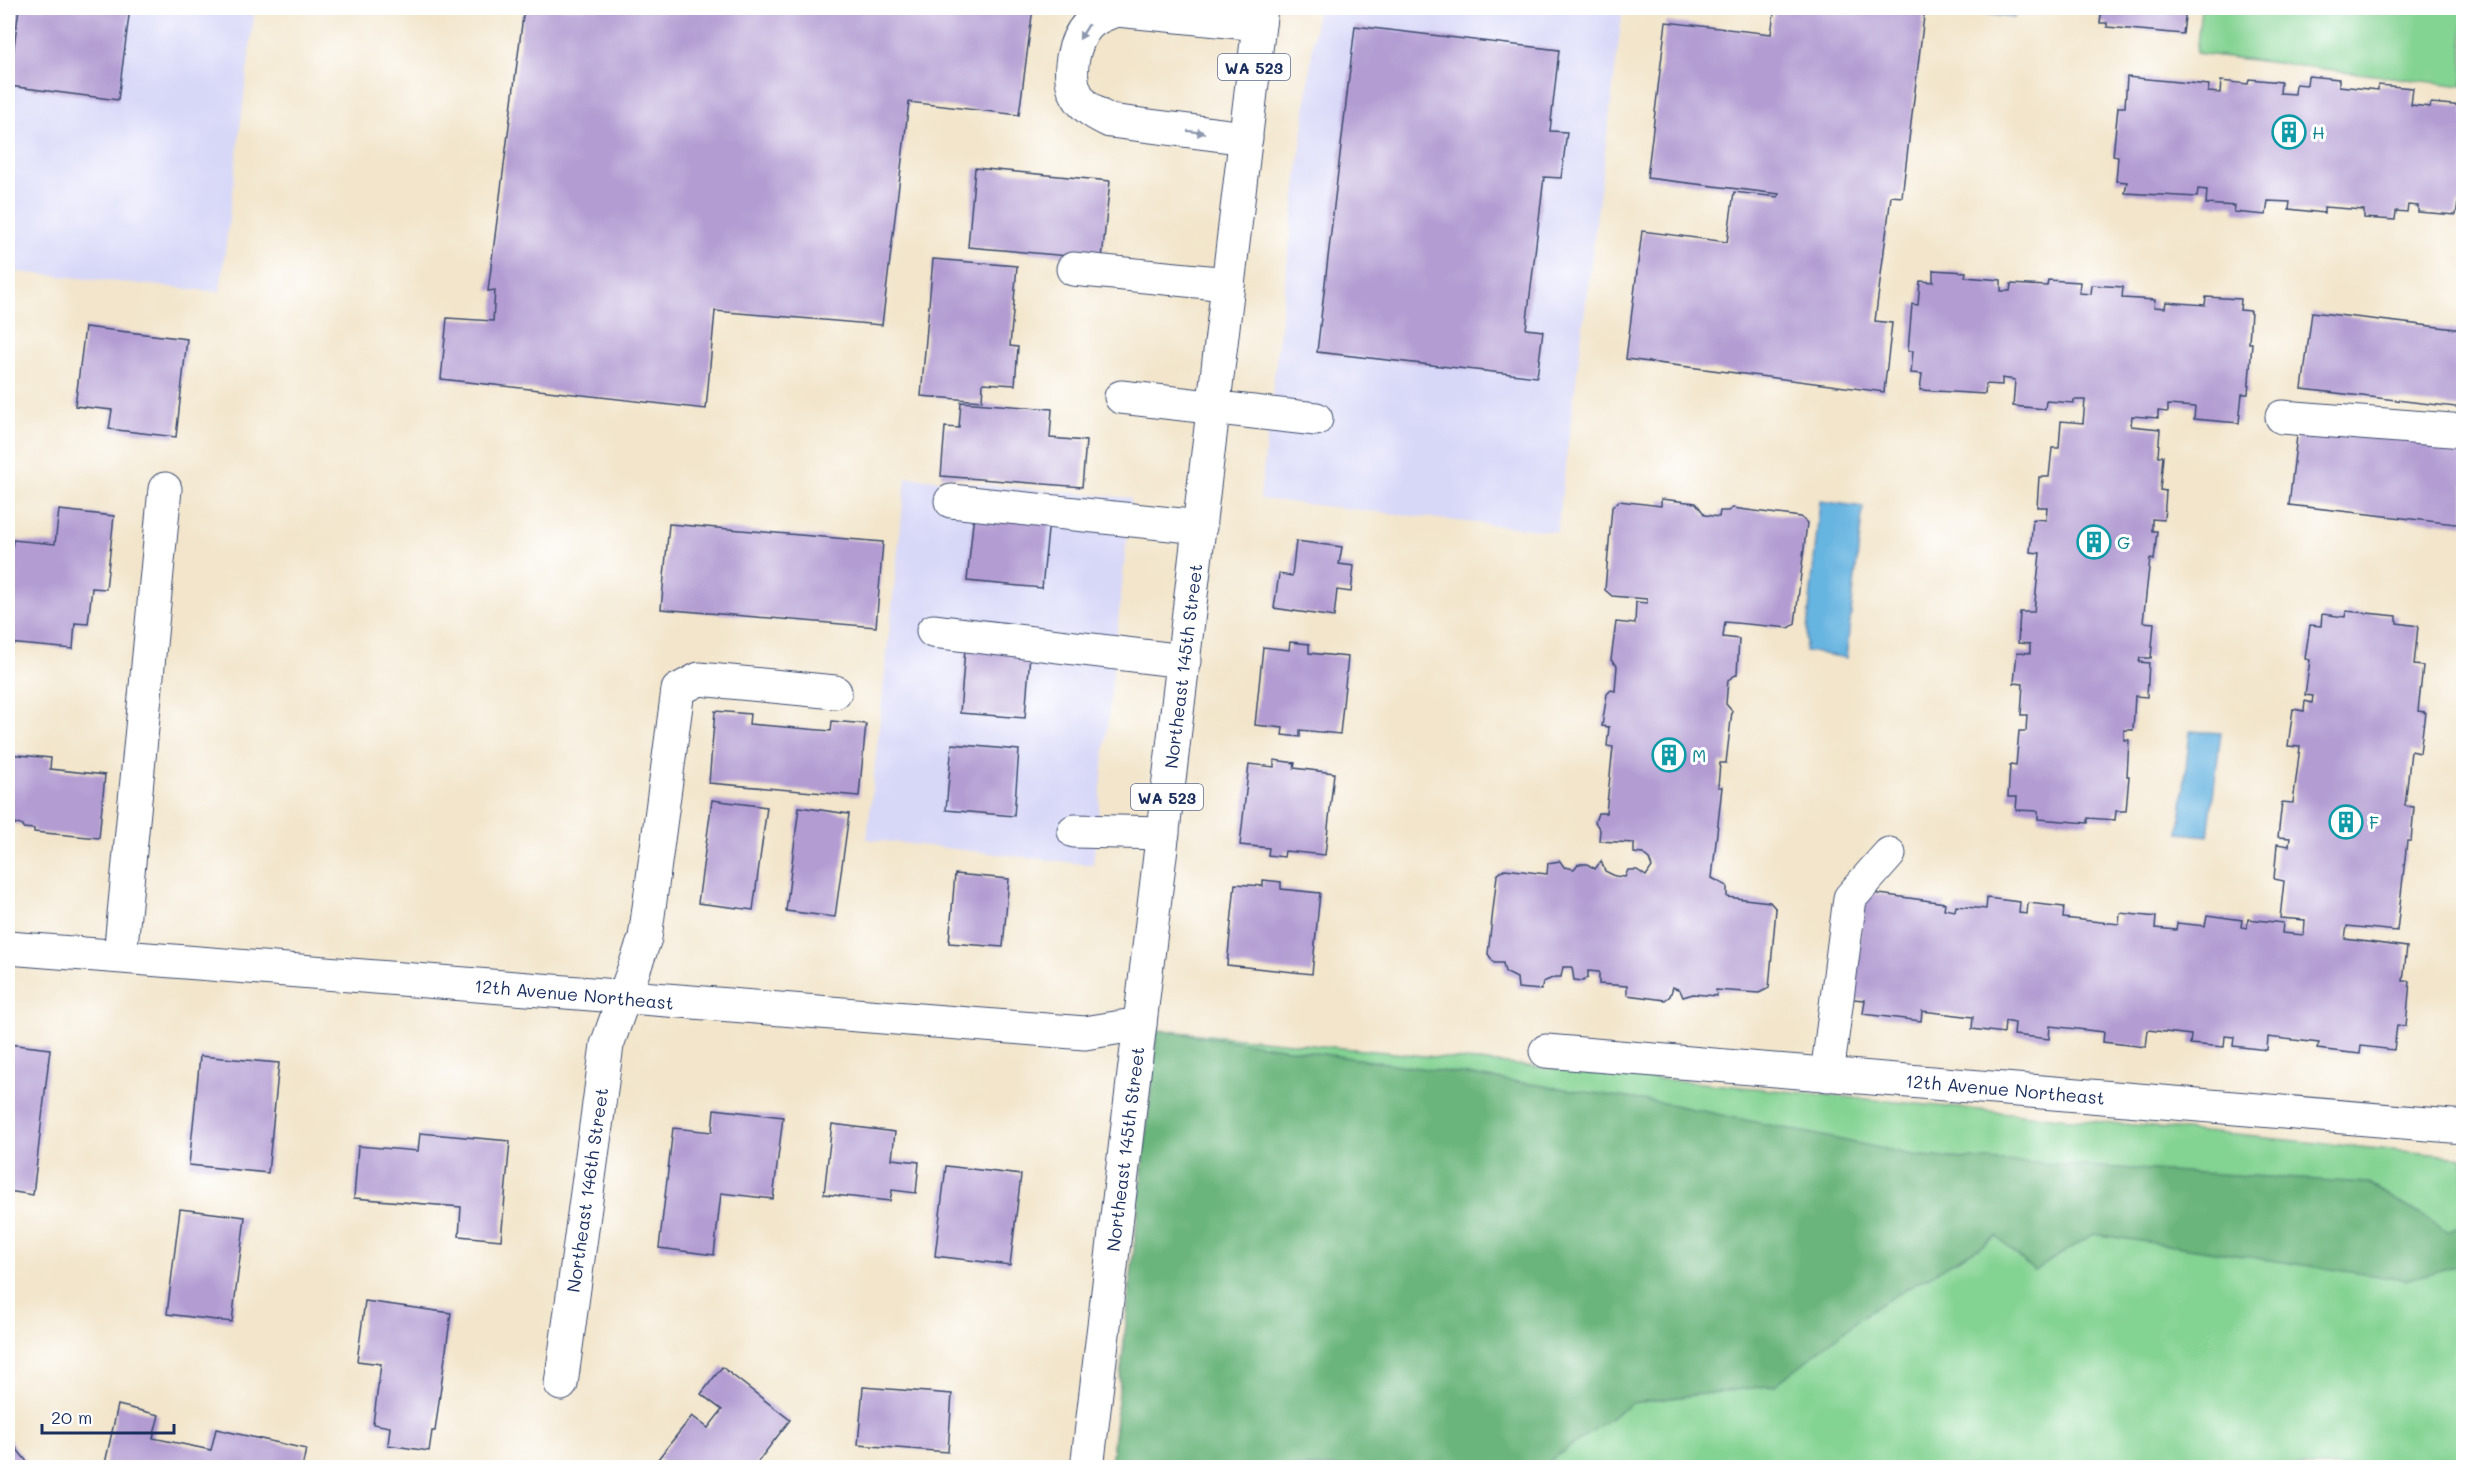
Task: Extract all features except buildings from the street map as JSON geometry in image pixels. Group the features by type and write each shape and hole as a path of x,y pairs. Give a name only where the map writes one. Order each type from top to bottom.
{"street":[{"path":"1246,138 1110,121 1096,115 1077,95 1072,79 1073,62 1076,48 1088,24 1117,10 1260,16"},
{"name":"Northeast 145th Street","path":"1088,1467 1260,16"},
{"path":"1073,269 1228,284"},
{"path":"1121,397 1316,419"},
{"path":"2282,417 2463,431"},
{"path":"120,956 165,489"},
{"path":"951,501 1200,527"},
{"path":"933,631 1184,661"},
{"name":"Northeast 146th Street","path":"561,1384 607,1045 645,938 678,690 699,679 835,692"},
{"path":"1074,831 1163,833"},
{"path":"1827,1075 1850,898 1889,854"},
{"name":"12th Avenue Northeast","path":"8,948 1085,1033 1140,1024"},
{"name":"12th Avenue Northeast","path":"1546,1052 2463,1127"}],"shaded area":[{"path":"8,8 255,8 220,292 8,271"},
{"path":"1317,8 1623,8 1557,532 1260,499"},
{"path":"906,477 1131,498 1093,865 867,839"}],"green space":[{"path":"2201,8 2463,8 2463,86 2196,53"},
{"path":"1157,1030 2463,1157 2463,1467 1111,1468"},
{"path":"1157,1030 1669,1104 1918,1156 2368,1183 2447,1231 2463,1224 2463,1264 2405,1280 2093,1234 2034,1271 1997,1237 1872,1309 1775,1385 1632,1403 1541,1467 1111,1467"}],"water":[{"path":"1975,8 2016,8 2014,18 1975,12"},
{"path":"1820,501 1863,507 1846,658 1805,651"},
{"path":"2190,731 2221,733 2208,836 2179,833"}],"place":[{"name":"H","path":"2289,132"},
{"name":"G","path":"2094,542"},
{"name":"M","path":"1669,755"},
{"name":"F","path":"2346,822"}]}
